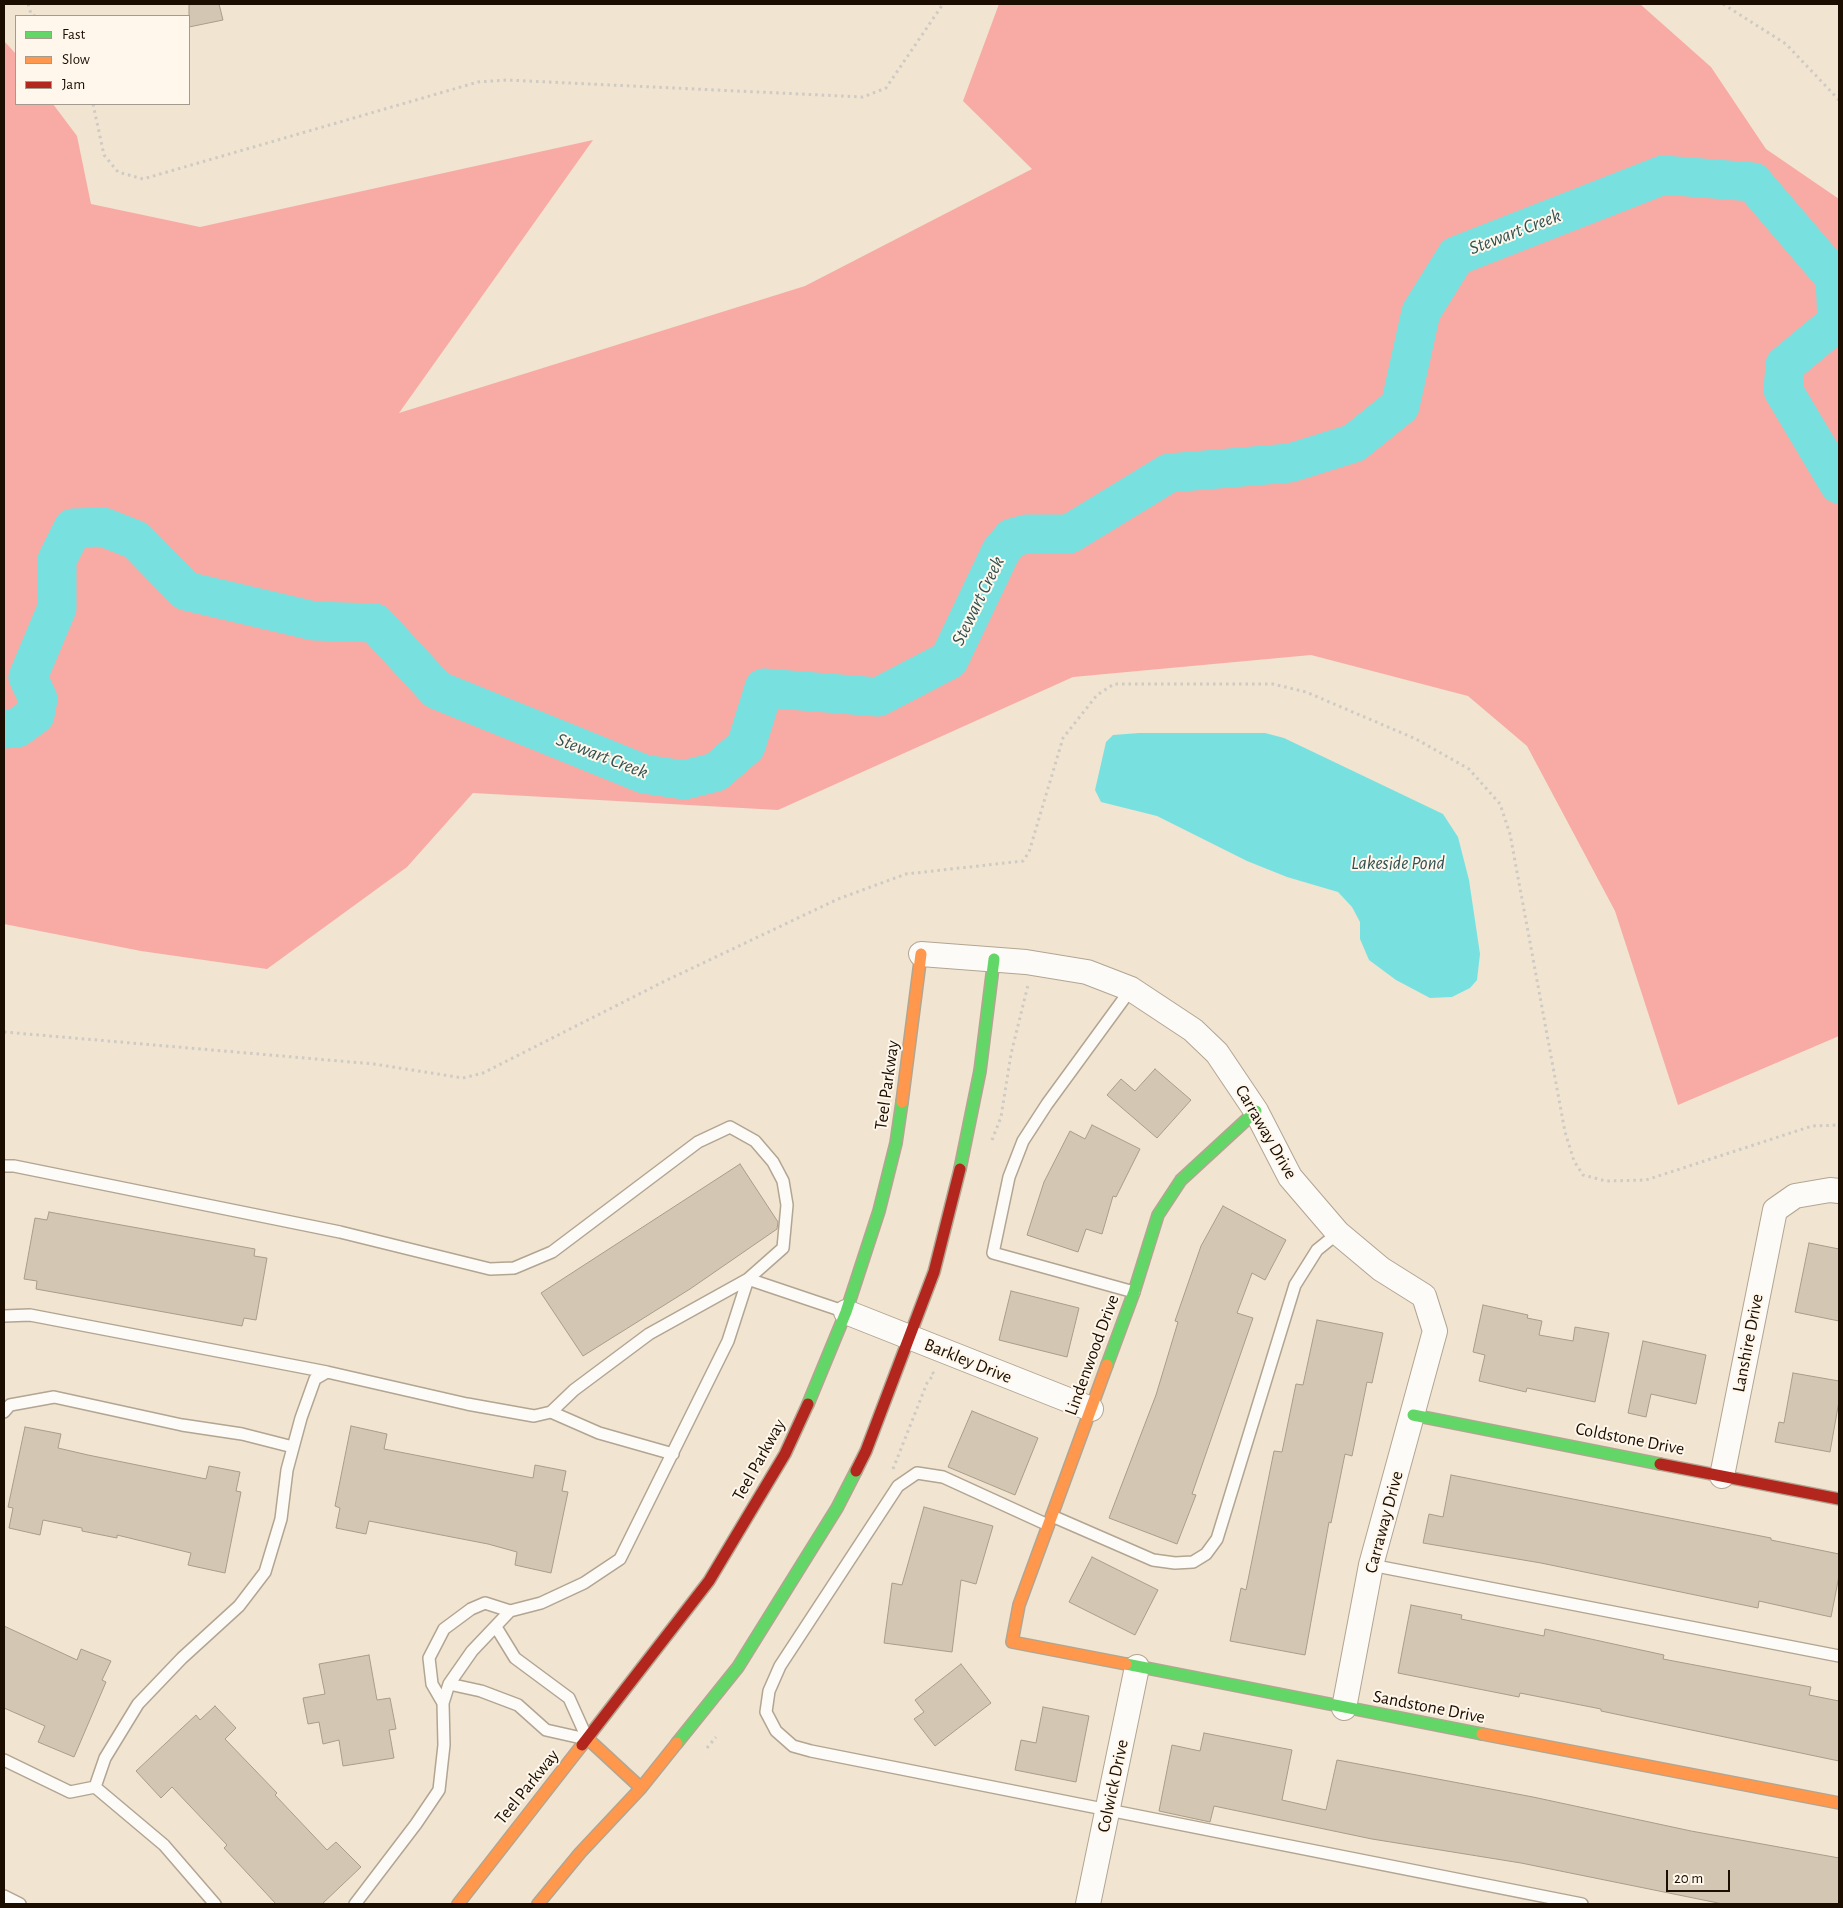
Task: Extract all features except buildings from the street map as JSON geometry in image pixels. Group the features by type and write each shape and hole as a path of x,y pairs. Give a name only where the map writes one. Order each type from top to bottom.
{"street":[{"name":"Carraway Drive","path":"921,954 994,959 1087,972 1131,990 1193,1030 1217,1053 1256,1111 1290,1177 1338,1233 1381,1269 1424,1296 1435,1331 1371,1564 1344,1708"},
{"name":"Teel Parkway","path":"458,1904 709,1581 786,1454 846,1312 879,1211 896,1143 921,954"},
{"path":"538,1904 580,1853 641,1788 738,1667 837,1508 866,1451 934,1272 956,1188 980,1071 994,959"},
{"name":"Lindenwood Drive","path":"1012,1642 1019,1605 1134,1292 1158,1215 1181,1180 1256,1111"},
{"name":"Lanshire Drive","path":"1722,1476 1775,1210 1795,1196 1830,1190 1839,1192"},
{"name":"Barkley Drive","path":"846,1312 1091,1410"},
{"name":"Coldstone Drive","path":"1413,1415 1839,1499"},
{"name":"Sandstone Drive","path":"1012,1642 1839,1803"},
{"name":"Colwick Drive","path":"1088,1904 1137,1667"},
{"path":"588,1739 641,1788"}],"lane":[{"path":"1131,990 1047,1104 1023,1141 1009,1177 993,1253 1134,1292"},
{"path":"4,1166 14,1166 340,1232 490,1269 514,1268 552,1252 698,1142 730,1127 755,1140 773,1162 782,1182 787,1205 783,1248 748,1279 649,1334 574,1390 551,1412 534,1416 467,1404 327,1372 30,1315 4,1316"},
{"path":"1338,1233 1317,1250 1295,1285 1217,1539 1206,1554 1192,1562 1175,1564 1153,1560 943,1477 917,1473 898,1486 780,1666 769,1691 766,1712 776,1731 793,1746 1108,1811 1582,1904"},
{"path":"748,1279 846,1312"},
{"path":"443,1703 432,1684 429,1658 444,1629 470,1609 485,1603 510,1611 541,1603 584,1583 620,1559 728,1341 748,1279"},
{"path":"95,1787 105,1758 138,1704 182,1658 239,1606 266,1572 281,1519 287,1470 301,1418 315,1379 327,1372"},
{"path":"4,1412 10,1405 54,1396 182,1425 242,1434 293,1447"},
{"path":"551,1412 599,1433 673,1454"},
{"path":"1371,1564 1839,1656"},
{"path":"355,1904 416,1824 439,1790 444,1745 443,1703 449,1684 472,1651 510,1611"},
{"path":"496,1627 506,1645 520,1662 569,1698 588,1739"},
{"path":"449,1684 481,1691 518,1705 546,1730 588,1739"},
{"path":"4,1760 70,1792 95,1787"},
{"path":"95,1787 164,1846 215,1904"},
{"path":"4,1896 20,1904"}],"path":[{"path":"28,4 33,15"},
{"path":"93,105 104,155 118,172 143,179 478,82 506,80 863,97 886,88 943,4"},
{"path":"1722,4 1786,44 1839,100"}],"shaded area":[{"path":"999,4 1640,4 1711,67 1766,149 1839,199 1839,1036 1678,1105 1615,911 1527,746 1468,696 1311,655 1073,677 778,810 473,793 407,867 267,969 141,951 4,924 4,41 15,53 15,105 54,105 77,136 91,204 200,227 593,140 399,413 805,286 1032,169 963,101"}],"water":[{"name":"Lakeside Pond","path":"1139,733 1265,733 1284,738 1443,814 1458,837 1469,880 1480,954 1477,980 1470,988 1452,997 1430,998 1396,980 1369,960 1360,939 1360,922 1352,907 1338,892 1287,877 1247,861 1157,816 1101,802 1095,790 1106,742 1113,735"}],"waterway":[{"name":"Stewart Creek","path":"4,729 17,728 35,715 38,699 28,677 57,608 57,560 73,528 103,527 136,540 186,591 314,621 375,623 437,690 644,774 684,780 716,772 746,746 764,688 878,697 949,660 1001,551 1012,538 1026,534 1069,534 1169,473 1290,463 1354,443 1400,406 1421,312 1456,256 1663,175 1753,182 1835,278 1837,322 1785,365 1783,390 1839,484"}],"traffic: fast":[{"path":"960,1169 980,1071 994,959"},
{"path":"808,1404 846,1312 879,1211 896,1143 902,1102"},
{"path":"1107,1365 1134,1292 1158,1215 1181,1180 1256,1111"},
{"path":"1413,1415 1660,1464"},
{"path":"677,1743 738,1667 837,1508 856,1471"},
{"path":"1126,1664 1482,1734"}],"traffic: slow":[{"path":"902,1102 921,954"},
{"path":"1107,1365 1019,1605 1012,1642 1126,1664"},
{"path":"1482,1734 1839,1803"},
{"path":"588,1739 641,1788"},
{"path":"538,1904 580,1853 641,1788 677,1743"},
{"path":"458,1904 582,1745"}],"traffic: jam":[{"path":"856,1471 866,1451 934,1272 960,1169"},
{"path":"582,1745 709,1581 785,1454 808,1404"},
{"path":"1660,1464 1839,1499"}]}
